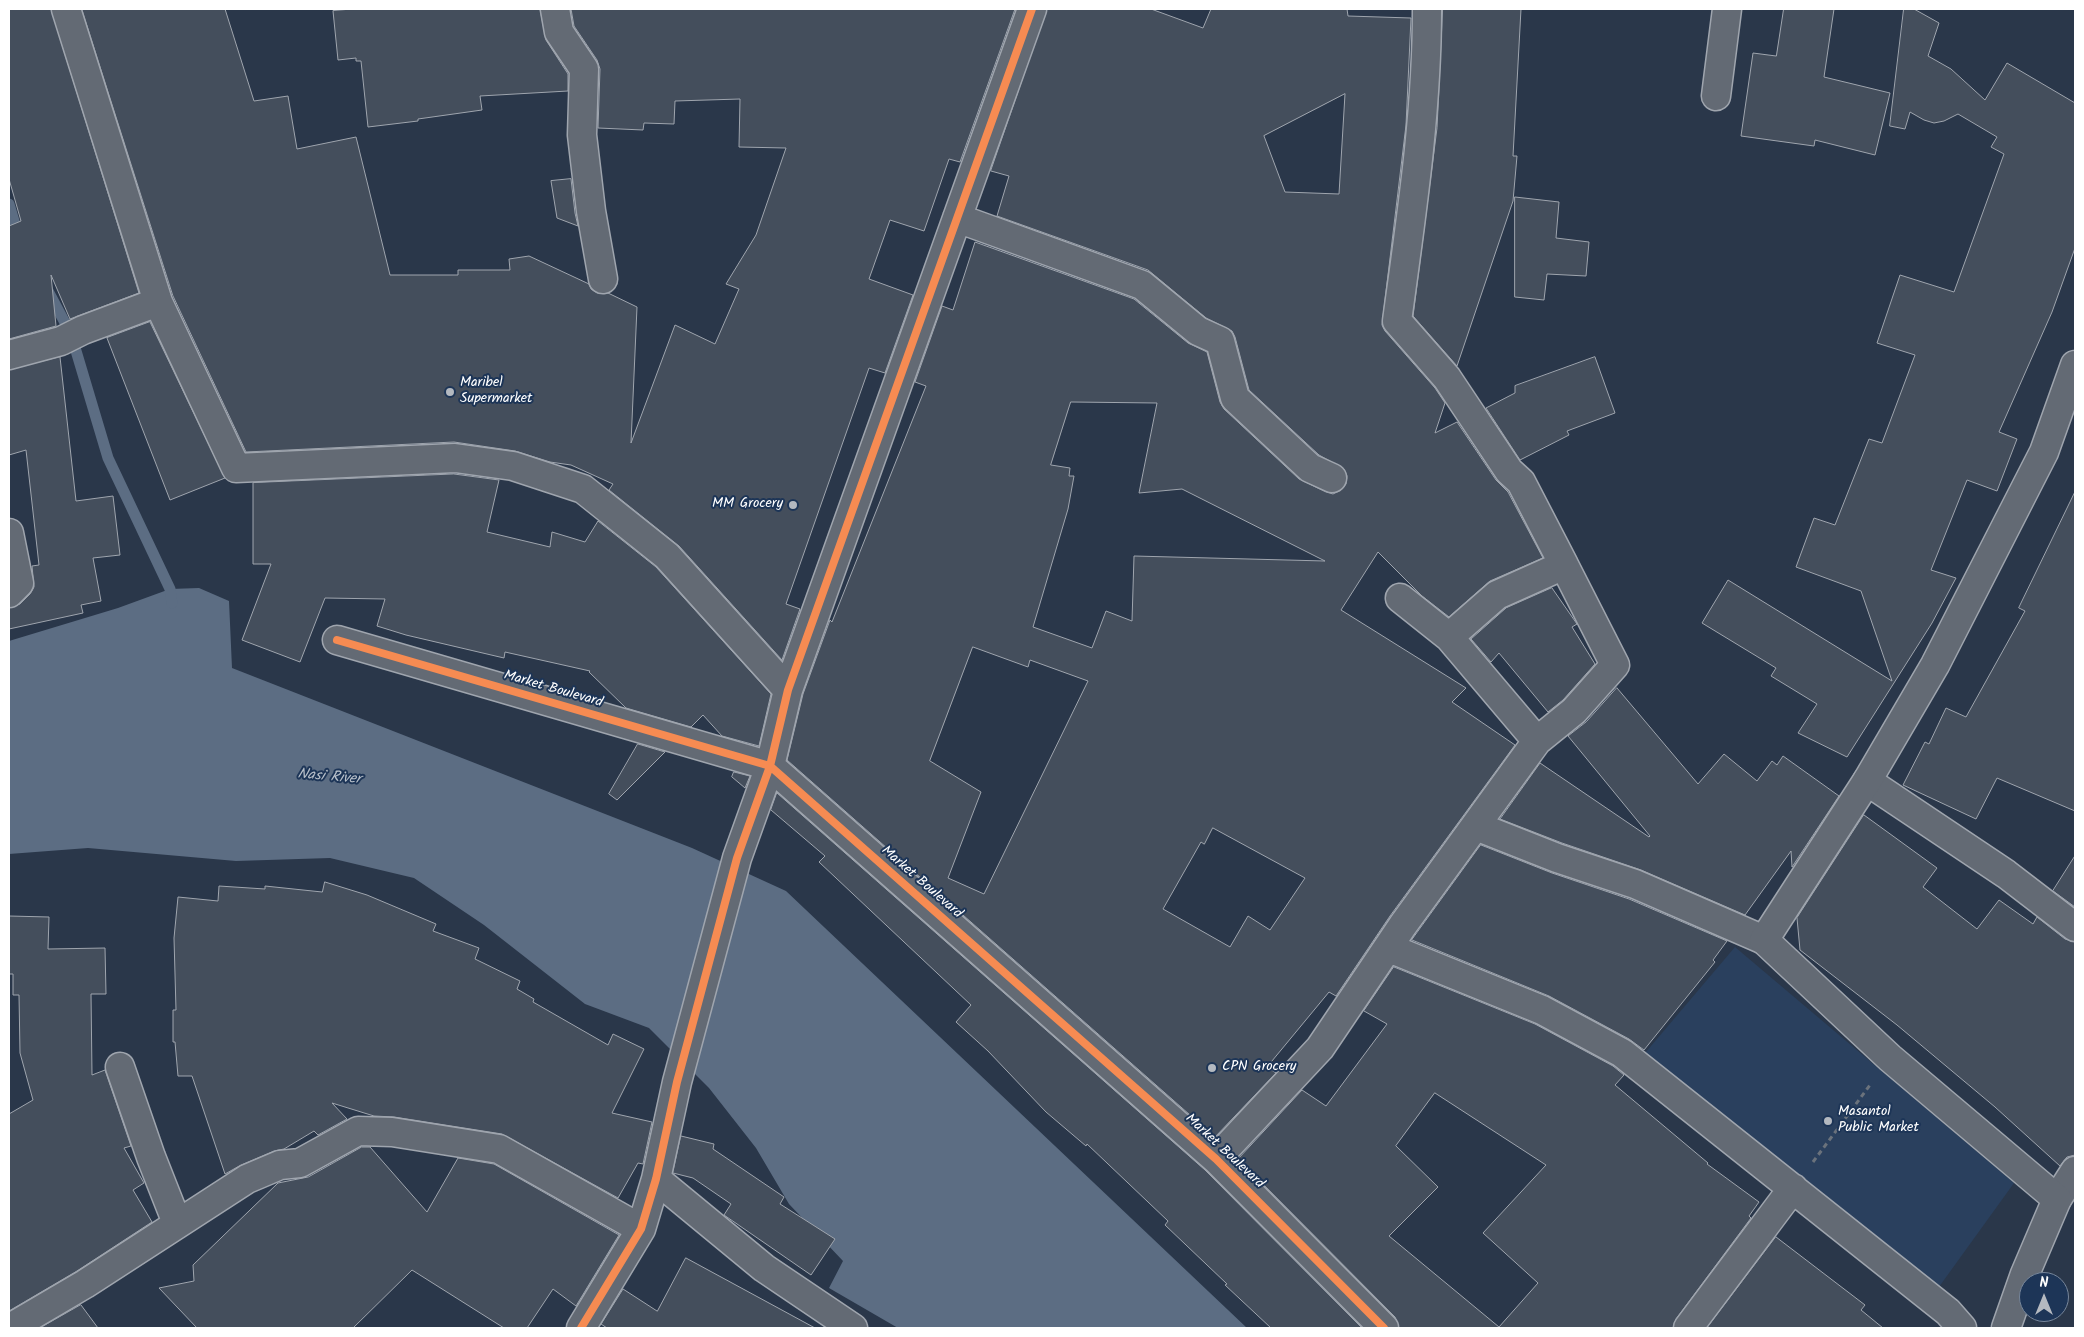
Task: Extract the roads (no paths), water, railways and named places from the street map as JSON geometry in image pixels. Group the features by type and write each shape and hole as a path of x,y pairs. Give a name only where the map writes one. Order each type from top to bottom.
{"street":[{"path":"66,9 158,302 236,468 455,458 513,466 583,489 668,556 788,690"},
{"path":"555,9 559,32 584,69 582,135 590,211 603,279"},
{"path":"581,1328 640,1229 656,1179 678,1082 738,858 770,766 788,690 1032,9"},
{"path":"1216,1159 1320,1048 1403,925 1537,741 1574,711 1615,665 1520,482 1509,471 1447,378 1397,322 1417,178 1427,55 1427,9"},
{"path":"1716,96 1727,9"},
{"path":"957,218 1142,285 1198,331 1220,341 1235,398 1310,468 1332,478"},
{"path":"9,355 72,336 158,302"},
{"path":"1764,940 1867,781 1934,665 2044,452 2075,365"},
{"path":"9,533 20,583 9,594"},
{"path":"1449,637 1497,595 1564,564"},
{"path":"1400,598 1449,637 1537,741"},
{"name":"Market Boulevard","path":"337,640 770,766 1216,1159 1384,1328"},
{"path":"1867,781 2006,874 2075,927"},
{"path":"1476,826 1557,858 1635,884 1764,940 1890,1058 2057,1199"},
{"path":"1389,948 1542,1010 1622,1053 1948,1312 1962,1328"},
{"path":"120,1067 151,1157 177,1223"},
{"path":"10,1328 84,1284 247,1179 280,1165 300,1163 358,1131 392,1132 499,1149 640,1229"},
{"path":"2006,1328 2025,1274 2057,1199 2075,1171"},
{"path":"656,1179 764,1268 853,1328"},
{"path":"1688,1328 1793,1188"}],"water":[{"name":"Nasi River","path":"199,588 229,601 232,668 692,848 786,891 1247,1328 898,1328 829,1288 843,1261 789,1204 756,1148 709,1088 649,1028 585,1004 484,925 414,878 330,858 236,861 88,848 9,854 9,641 118,608 170,589"}],"waterway":[{"path":"9,204 19,238"},
{"path":"47,289 71,334 108,458 170,589 172,603"}],"place":[{"name":"Maribel Supermarket","path":"450,392"},
{"name":"MM Grocery","path":"793,505"},
{"name":"CPN Grocery","path":"1212,1068"},
{"name":"Masantol Public Market","path":"1828,1121"}]}
